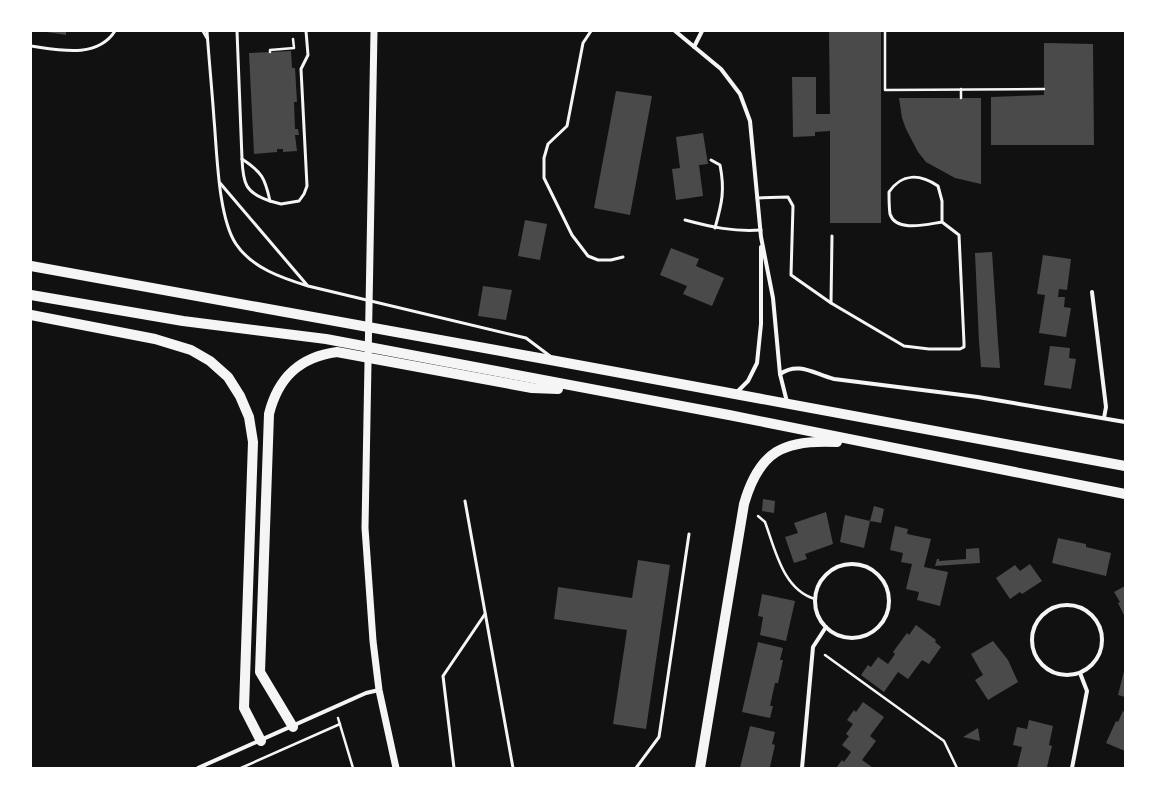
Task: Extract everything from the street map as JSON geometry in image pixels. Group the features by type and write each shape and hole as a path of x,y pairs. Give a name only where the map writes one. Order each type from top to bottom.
{"main road":[{"path":"31,266 1125,466"},
{"path":"31,295 183,321 326,339 729,415 1125,494"},
{"path":"31,315 155,339 190,350 210,361 228,377 240,396 249,417 253,442 244,708 261,741"},
{"path":"293,726 260,672 269,414 274,397 282,382 303,363 322,354 337,352 532,388 591,390"},
{"path":"700,768 744,504 749,485 762,464 775,452 791,444 816,441 878,445"}],"street":[{"path":"374,31 371,269 365,528 373,641 379,690 396,768"},
{"path":"675,31 721,69 740,94 750,121 761,230 761,324 757,363 748,381 735,394"},
{"path":"694,47 702,31"},
{"path":"761,236 773,298 780,374 787,403"},
{"path":"1092,292 1106,406 1104,418"},
{"path":"780,374 788,368 800,368 834,379 978,397 1125,422"},
{"path":"846,564 861,566 875,572 882,580 887,590 889,600 887,611 882,621 875,629 866,635 844,637 834,633 826,627 819,619 815,599 821,580 836,567 846,564"},
{"path":"1074,606 1083,609 1091,615 1101,632 1100,651 1096,660 1080,673 1070,675 1051,671 1037,658 1032,639 1034,629 1042,616 1054,608 1074,606"},
{"path":"802,768 813,647 826,627"},
{"path":"1072,768 1087,691 1080,673"},
{"path":"198,768 366,693 379,690"}],"lane":[{"path":"31,46 82,51 98,46 110,39 115,31"},
{"path":"203,31 208,40"},
{"path":"207,31 219,182 226,217 236,244 256,263 281,278 308,286 526,338 556,361"},
{"path":"237,31 243,180 257,197 280,204 299,201 307,186 301,69 308,55 306,31"},
{"path":"591,31 583,43 567,126 548,144 544,158 544,178 572,235 588,256 598,260 611,260 622,256"},
{"path":"242,159 257,168 265,181 270,201"},
{"path":"711,160 720,165 724,183 723,201 715,228"},
{"path":"757,198 788,197 793,206 791,275 831,303 904,346 928,349 960,349 964,347 959,235 942,222 901,225 894,221 890,215 889,192 900,180 918,177 927,178 938,186 942,201 942,222"},
{"path":"219,182 308,286"},
{"path":"685,220 715,228 740,232 761,230"},
{"path":"831,303 832,236"},
{"path":"465,501 513,768"},
{"path":"636,768 659,737 689,534"},
{"path":"454,768 443,676 485,614"}],"path":[{"path":"885,31 885,90 1044,88"},
{"path":"270,52 270,50 294,48 293,37"},
{"path":"961,89 961,98"},
{"path":"744,504 765,522 786,577 806,596 815,599"},
{"path":"813,647 944,741 957,768"},
{"path":"241,768 340,724 353,768"}],"building":[{"path":"40,31 66,31 66,35"},
{"path":"829,31 881,31 881,223 830,223 830,131 815,132 815,136 793,137 792,77 816,77 816,114 830,114"},
{"path":"1044,43 1093,44 1094,145 991,145 991,97 1044,95"},
{"path":"291,51 292,68 295,68 297,102 294,102 295,129 298,129 299,135 295,135 297,151 283,152 283,149 277,149 277,152 254,154 249,53"},
{"path":"616,91 652,96 630,215 594,208"},
{"path":"899,98 981,98 981,184 955,178 926,162 918,152 906,129 902,118"},
{"path":"703,133 708,164 699,165 703,196 676,200 672,169 680,168 676,137"},
{"path":"525,220 547,224 540,260 518,256"},
{"path":"671,248 699,259 696,266 724,278 712,306 683,294 687,286 660,275"},
{"path":"992,252 1000,368 981,367 979,342 975,253"},
{"path":"1043,255 1071,259 1067,290 1059,289 1058,297 1065,297 1064,307 1071,308 1066,337 1039,333 1045,295 1037,294"},
{"path":"483,286 512,290 506,320 478,316"},
{"path":"1050,346 1070,348 1069,358 1076,359 1071,389 1044,385"},
{"path":"763,499 775,501 774,513 762,511"},
{"path":"874,506 884,509 881,523 870,521"},
{"path":"826,512 833,544 805,554 807,559 794,563 785,537 798,533 794,523"},
{"path":"845,515 870,521 864,548 840,542"},
{"path":"895,526 908,529 907,534 931,539 924,567 948,572 940,606 917,600 919,592 906,589 912,564 901,562 903,553 890,550"},
{"path":"1058,538 1086,544 1086,547 1111,553 1106,576 1052,563"},
{"path":"979,548 980,563 935,566 937,559 939,559 939,561 966,559 966,549"},
{"path":"638,560 670,565 646,729 613,724 627,630 554,619 558,587 632,598"},
{"path":"1030,564 1042,581 1022,594 1020,592 1010,599 996,578 1015,565 1020,571"},
{"path":"1125,586 1125,617 1118,603 1120,602 1114,592"},
{"path":"762,594 795,601 786,641 760,635 763,617 758,616"},
{"path":"916,625 936,640 935,642 941,647 929,664 922,660 908,679 898,672 884,692 861,675 868,665 871,667 878,657 888,664 895,654 893,652 907,633 909,635"},
{"path":"993,641 1008,660 1018,682 988,700 975,680 983,675 971,654"},
{"path":"758,642 783,648 780,660 783,660 778,683 775,683 770,706 773,706 770,718 742,712"},
{"path":"1125,671 1125,697 1118,695"},
{"path":"863,702 884,717 870,736 876,741 862,760 872,767 836,768 842,760 844,762 851,752 842,745 849,736 846,734 853,724 847,720 854,710 856,712"},
{"path":"1123,711 1125,712 1125,751 1106,743 1116,721 1118,722"},
{"path":"1029,720 1053,726 1049,745 1052,746 1047,767 1017,768 1022,747 1013,745 1017,727 1027,729"},
{"path":"750,726 775,732 772,744 775,745 770,767 740,768"},
{"path":"978,728 980,741 963,737"}]}
